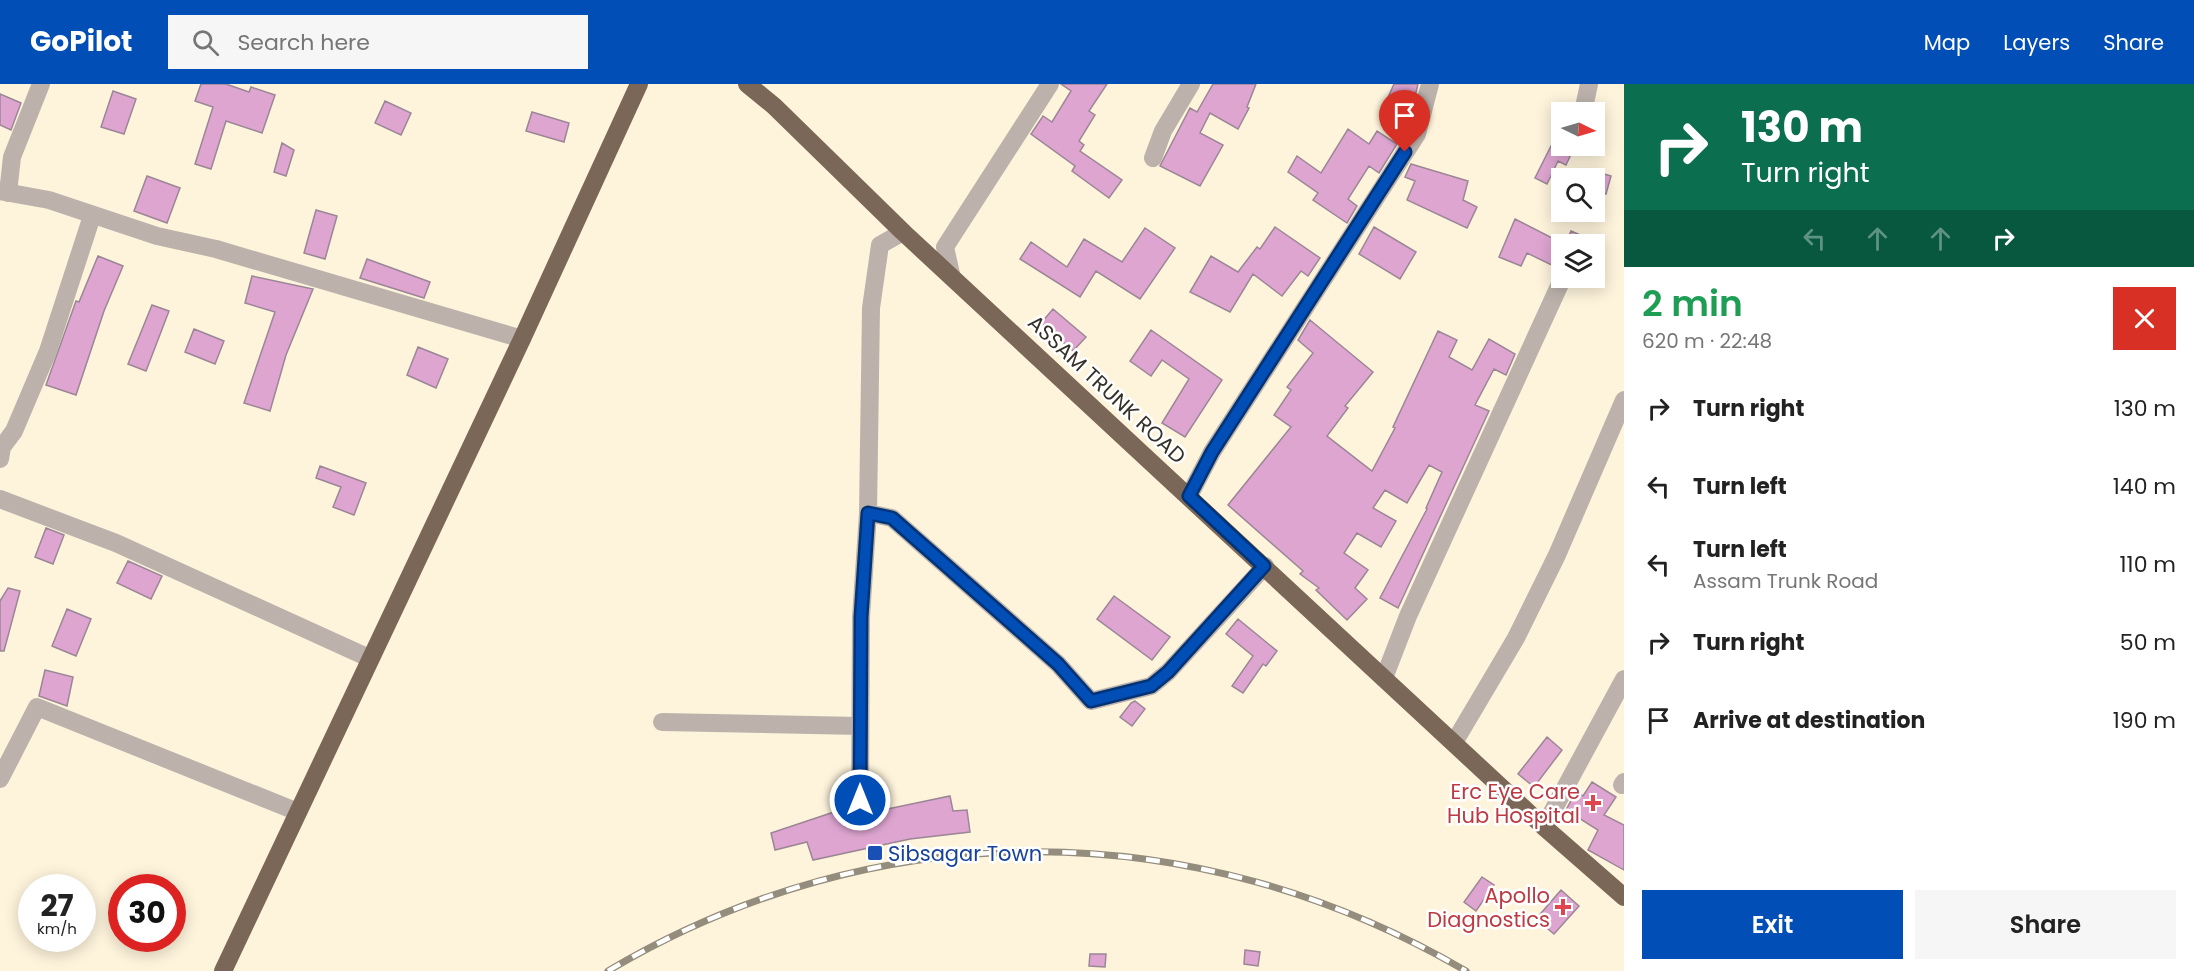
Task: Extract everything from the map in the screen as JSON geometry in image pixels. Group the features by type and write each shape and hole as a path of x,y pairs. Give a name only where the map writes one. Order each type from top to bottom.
{"highway":[{"path":"223,971 369,658 522,339 639,84"},
{"name":"ASSAM TRUNK ROAD","path":"747,84 774,106 903,232 951,274 1384,678 1624,897"}],"street":[{"path":"41,84 12,157 4,192 49,200 92,216 522,339"},
{"path":"951,274 945,247 1050,84"},
{"path":"1153,158 1163,131 1191,84"},
{"path":"1189,496 1212,452 1417,134 1430,84"},
{"path":"1585,102 1589,84"},
{"path":"0,459 2,447 14,431 48,351 92,216"},
{"path":"860,800 861,617 868,513 871,308 880,245 903,232"},
{"path":"1384,678 1408,616 1558,288"},
{"path":"1455,741 1516,638 1557,555 1624,400"},
{"path":"0,499 116,543 369,658"},
{"path":"868,513 892,518 1058,664 1091,701 1151,686 1168,672 1264,566"},
{"path":"1545,827 1577,762 1624,679"},
{"path":"0,778 37,707 298,812"},
{"path":"662,722 860,726"}],"building":[{"path":"201,84 226,84 249,92 251,87 275,95 262,133 226,121 211,169 195,164 213,107 195,101"},
{"path":"1061,84 1107,84 1089,111 1095,115 1079,141 1084,145 1080,151 1122,180 1109,198 1072,171 1075,166 1031,134 1043,116 1052,122 1071,91"},
{"path":"1213,84 1256,84 1247,107 1249,108 1238,129 1210,113 1200,133 1223,145 1200,186 1160,166 1190,108 1197,112"},
{"path":"1394,84 1418,84 1408,125 1382,111"},
{"path":"113,91 136,99 124,134 101,127"},
{"path":"0,94 21,103 11,130 0,125"},
{"path":"385,101 411,113 401,135 375,123"},
{"path":"532,112 569,123 564,142 526,131"},
{"path":"1348,129 1369,144 1377,131 1397,144 1379,173 1369,166 1348,199 1357,206 1347,223 1313,200 1318,193 1288,172 1297,156 1321,173"},
{"path":"282,143 294,150 286,176 274,172"},
{"path":"1551,146 1551,156 1570,156 1566,165 1558,161 1555,168 1551,168 1551,176 1547,184 1535,178"},
{"path":"1411,164 1468,181 1463,200 1477,207 1467,228 1407,200 1415,181 1405,177"},
{"path":"1605,174 1611,176 1605,194"},
{"path":"147,176 180,188 167,223 134,211"},
{"path":"316,210 337,216 325,259 304,253"},
{"path":"1515,219 1551,237 1551,265 1527,253 1521,266 1499,257"},
{"path":"1275,227 1320,258 1308,276 1301,271 1282,296 1253,274 1230,312 1190,292 1211,256 1238,272 1257,247 1260,249"},
{"path":"1374,227 1416,252 1400,279 1359,254"},
{"path":"1145,228 1175,248 1140,299 1096,271 1080,297 1020,259 1031,242 1067,267 1084,239 1122,262"},
{"path":"98,256 123,266 104,311 76,395 46,385 76,301 79,302"},
{"path":"367,259 430,282 424,298 360,278"},
{"path":"252,276 313,289 286,355 270,411 244,403 275,312 245,303"},
{"path":"152,305 169,311 146,371 128,364"},
{"path":"1053,309 1086,337 1073,351 1041,323"},
{"path":"1310,320 1373,372 1345,406 1348,408 1327,436 1372,471 1395,428 1393,427 1438,331 1457,340 1449,357 1472,370 1489,339 1515,354 1506,375 1494,369 1475,405 1489,411 1398,608 1380,598 1427,509 1442,472 1429,465 1407,503 1385,490 1373,508 1396,521 1381,547 1357,533 1344,553 1368,570 1355,588 1367,599 1347,620 1316,590 1319,588 1300,574 1303,571 1228,505 1291,427 1274,415 1291,390 1287,387 1313,353 1298,340"},
{"path":"194,329 224,341 215,364 185,352"},
{"path":"1151,330 1222,380 1185,437 1162,423 1189,379 1162,360 1151,376 1130,361"},
{"path":"418,347 448,359 436,388 407,375"},
{"path":"320,466 366,483 354,515 333,507 341,487 316,478"},
{"path":"46,528 64,535 53,564 35,557"},
{"path":"128,561 162,576 151,599 117,583"},
{"path":"8,588 20,591 4,651 0,651 0,601"},
{"path":"1114,596 1170,637 1152,660 1097,619"},
{"path":"67,609 91,619 76,656 52,646"},
{"path":"1238,619 1277,651 1266,666 1263,664 1243,693 1232,686 1253,656 1226,634"},
{"path":"45,670 73,677 67,706 39,696"},
{"path":"1135,701 1145,709 1132,726 1120,717"},
{"path":"1547,737 1562,750 1534,787 1518,774"},
{"path":"1592,782 1616,797 1604,815 1624,825 1624,870 1588,850 1598,830 1566,810 1576,791 1583,796"},
{"path":"950,796 953,811 967,810 970,832 910,839 813,860 807,842 775,850 771,833 837,811 840,819"},
{"path":"1482,877 1494,885 1476,911 1464,902"},
{"path":"1561,890 1579,906 1554,934 1536,919"},
{"path":"1245,950 1260,952 1258,966 1244,964"},
{"path":"1090,954 1106,954 1105,967 1089,966"}],"railway":[{"path":"608,971 711,919 818,881 926,859 1037,852 1147,859 1256,882 1363,919 1466,971"}],"place":[{"name":"Erc Eye Care Hub Hospital","path":"1593,803"},
{"name":"Sibsagar Town","path":"875,853"},
{"name":"Apollo Diagnostics","path":"1563,907"}],"route":[{"path":"860,800 861,617 868,513 892,518 1058,664 1091,701 1151,686 1168,672 1264,566 1189,496 1212,452 1405,152"}]}
